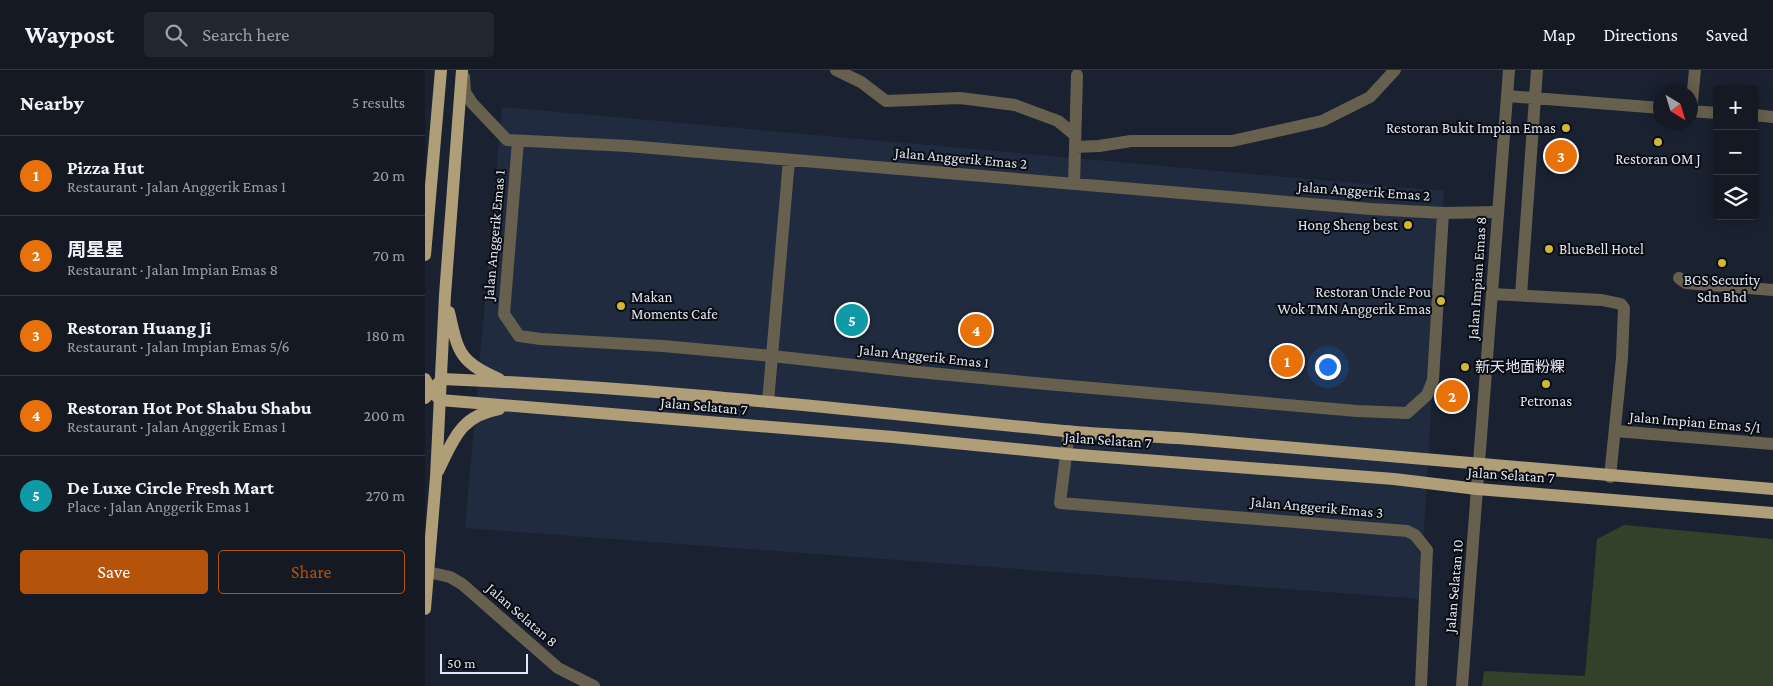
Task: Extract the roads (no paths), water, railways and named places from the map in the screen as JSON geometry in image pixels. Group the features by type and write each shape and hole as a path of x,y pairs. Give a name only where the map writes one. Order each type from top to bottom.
{"main road":[{"path":"425,255 441,70"},
{"path":"425,609 436,477 445,295 463,70"},
{"path":"445,295 455,341 466,360 485,373 506,382"},
{"path":"440,400 427,389 442,379"},
{"name":"Jalan Selatan 7","path":"442,379 769,402 1069,431 1191,439 1773,489"},
{"name":"Jalan Selatan 7","path":"440,400 893,437 1066,454 1394,479 1477,489 1773,513"},
{"path":"436,477 458,432 469,420 492,410 511,406"}],"street":[{"name":"Jalan Anggerik Emas 2","path":"463,70 465,92 479,111 507,140 628,146 1371,209 1443,213 1498,212"},
{"path":"836,70 861,82 886,101 959,98 1015,104 1058,121 1075,141 1099,146 1131,141 1232,141 1322,121 1370,97 1395,70"},
{"name":"Jalan Impian Emas 8","path":"1477,489 1509,70"},
{"path":"1521,295 1537,70"},
{"path":"1694,85 1695,70"},
{"path":"1074,184 1077,75"},
{"path":"1507,96 1653,107"},
{"path":"1698,112 1713,113"},
{"path":"1758,115 1773,117"},
{"name":"Jalan Anggerik Emas 1","path":"518,141 504,314 519,336 663,346 908,371 1357,411 1407,413 1427,395 1433,380 1443,213"},
{"path":"769,402 789,160"},
{"path":"1679,278 1686,283 1773,290"},
{"path":"1492,294 1602,300 1621,304 1624,308 1622,358 1610,476"},
{"path":"1066,454 1069,431"},
{"name":"Jalan Impian Emas 5/1","path":"1615,431 1773,444"},
{"name":"Jalan Anggerik Emas 3","path":"1066,454 1060,503 1407,531 1415,535 1427,550 1421,686"},
{"name":"Jalan Selatan 10","path":"1461,686 1477,489"},
{"name":"Jalan Selatan 8","path":"428,572 450,576 462,584 558,668 594,686"}],"place":[{"name":"Restoran Bukit Impian Emas","path":"1566,128"},
{"name":"Restoran OM J","path":"1658,142"},
{"name":"Restoran Huang Ji","path":"1561,156"},
{"name":"Hong Sheng best","path":"1408,225"},
{"name":"BlueBell Hotel","path":"1549,249"},
{"name":"BGS Security Sdn Bhd","path":"1722,263"},
{"name":"Restoran Uncle Pou Wok TMN Anggerik Emas","path":"1441,301"},
{"name":"Makan Moments Cafe","path":"621,306"},
{"name":"De Luxe Circle Fresh Mart","path":"852,320"},
{"name":"Restoran Hot Pot Shabu Shabu","path":"976,330"},
{"name":"Pizza Hut","path":"1287,361"},
{"name":"新天地面粉粿","path":"1465,367"},
{"name":"Petronas","path":"1546,384"},
{"name":"周星星","path":"1452,396"}]}
